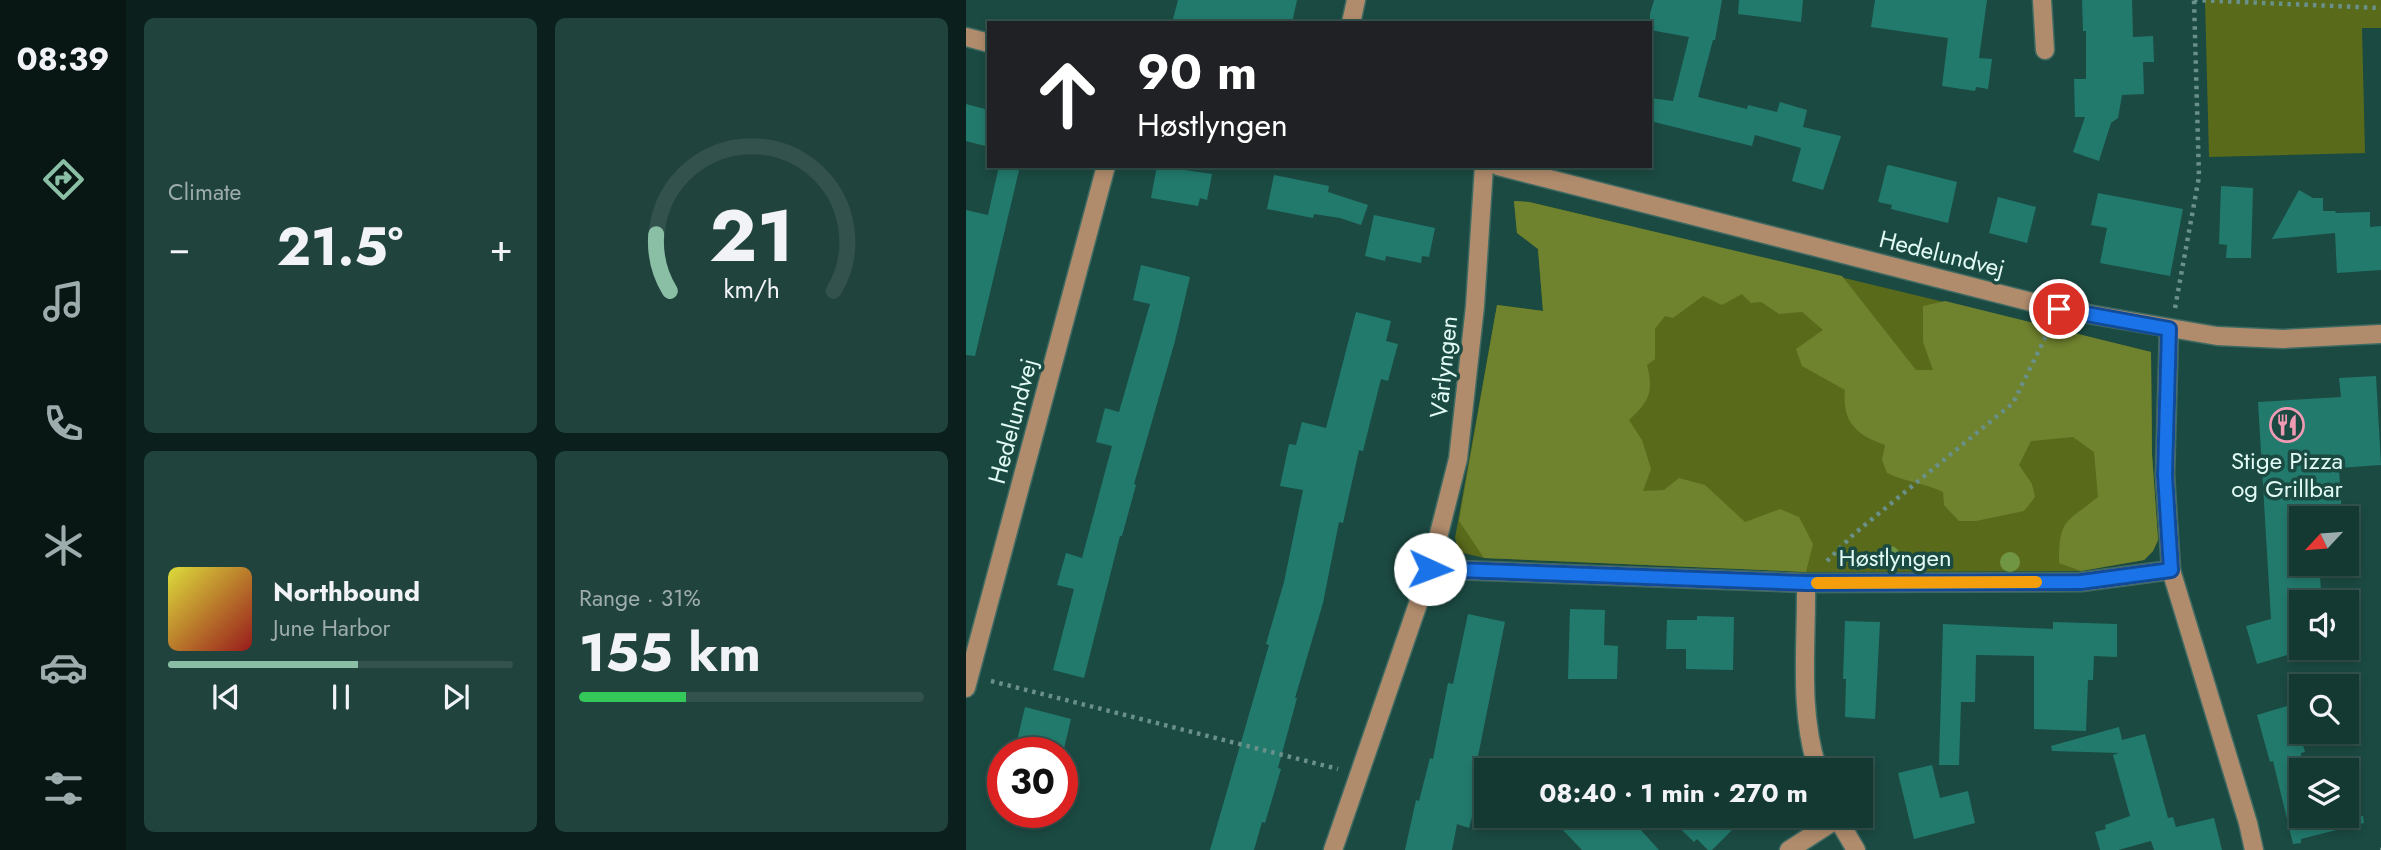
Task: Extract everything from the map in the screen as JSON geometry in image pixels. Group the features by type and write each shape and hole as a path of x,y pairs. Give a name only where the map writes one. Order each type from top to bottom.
{"street":[{"path":"1351,21 1356,0"},
{"path":"2042,0 2045,50"},
{"path":"966,37 987,42"},
{"name":"Hedelundvej","path":"968,681 1105,168"},
{"name":"Vårlyngen","path":"1333,850 1430,569 1458,459 1475,306 1484,168"},
{"name":"Hedelundvej","path":"1506,168 2059,309 2217,335 2283,339 2381,334"},
{"path":"2169,329 2165,475 2171,570 2254,850"},
{"path":"1430,569 1806,583"},
{"name":"Høstlyngen","path":"1814,758 1807,715 1806,583 2081,582 2171,570"},
{"path":"1789,850 1821,828"},
{"path":"1843,828 1856,850"}],"path":[{"path":"2169,329 2176,306 2199,177 2194,0 2381,8"},
{"path":"1806,583 1854,534 2013,403 2059,309"},
{"path":"968,681 1359,774"}],"green space":[{"path":"2205,0 2381,0 2381,28 2362,28 2365,153 2209,157"},
{"path":"1514,201 1529,202 2151,352 2152,454 2158,540 2153,551 2144,560 2081,571 1806,572 1484,558 1459,552 1455,538 1497,305 1543,311 1538,249 1517,233"},
{"path":"1514,201 1529,202 1842,276 1916,370 1933,370 1923,342 1923,306 1945,301 2151,352 2152,454 2158,540 2153,551 2144,560 2081,571 2059,563 2059,548 2066,523 2098,497 2094,452 2073,437 2031,441 2019,465 2032,484 2035,497 2024,511 1976,521 1959,521 1944,505 1943,492 1887,473 1882,460 1885,445 1866,437 1853,426 1846,411 1845,390 1802,366 1796,349 1823,330 1802,312 1779,314 1761,302 1751,303 1742,294 1722,305 1703,296 1673,318 1665,316 1655,329 1655,359 1647,365 1650,390 1641,408 1629,420 1642,440 1651,469 1643,491 1664,490 1679,478 1705,485 1745,522 1780,509 1799,517 1813,544 1806,572 1484,558 1459,521 1497,305 1543,311 1538,249 1517,233"}],"building":[{"path":"1178,0 1297,0 1292,21 1173,21"},
{"path":"1654,0 1722,0 1715,40 1698,97 1747,109 1748,105 1777,112 1780,102 1807,110 1803,127 1841,136 1823,190 1792,181 1801,148 1755,135 1752,146 1652,121 1652,98 1673,101 1689,37 1652,30 1650,14"},
{"path":"1739,0 1803,0 1801,22 1738,14"},
{"path":"1875,0 1987,0 1979,58 1992,59 1988,89 1976,87 1975,91 1942,86 1948,38 1871,27"},
{"path":"2082,0 2132,0 2133,37 2153,36 2154,62 2143,62 2144,94 2122,95 2118,118 2111,123 2099,161 2073,152 2085,117 2075,117 2074,79 2086,79 2086,31 2083,31"},
{"path":"966,104 987,109 987,146 966,141"},
{"path":"1889,165 1957,182 1948,223 1891,209 1892,205 1878,202"},
{"path":"999,168 1020,168 975,356 966,355 966,210 988,215"},
{"path":"1157,168 1212,174 1207,200 1200,198 1198,206 1151,198"},
{"path":"1274,175 1329,186 1328,192 1368,205 1361,225 1340,218 1314,214 1313,218 1267,209"},
{"path":"2221,186 2253,188 2251,258 2226,258 2227,245 2219,244"},
{"path":"2299,190 2313,198 2323,198 2323,211 2370,212 2370,227 2381,226 2381,270 2337,273 2335,233 2272,239"},
{"path":"2098,193 2183,209 2170,276 2100,263 2107,228 2091,225"},
{"path":"1998,197 2036,207 2027,243 1989,233"},
{"path":"1374,215 1435,228 1429,257 1422,256 1421,263 1386,256 1385,261 1365,256"},
{"path":"1141,265 1190,277 1084,678 1053,670 1074,589 1057,585 1066,553 1082,558 1112,446 1096,442 1105,408 1119,412 1150,304 1133,300"},
{"path":"1356,312 1391,321 1386,341 1398,344 1388,381 1381,379 1363,451 1359,450 1343,523 1339,522 1323,603 1295,698 1278,768 1281,769 1265,823 1262,822 1254,850 1210,850 1269,645 1266,644 1284,582 1303,490 1280,486 1289,444 1296,445 1302,422 1326,428"},
{"path":"2376,376 2381,465 2339,468 2341,506 2289,506 2289,576 2320,576 2321,590 2289,590 2289,655 2257,664 2246,626 2271,619 2258,402 2341,397 2339,378"},
{"path":"1570,609 1605,610 1604,645 1618,646 1617,679 1568,679"},
{"path":"1468,614 1505,622 1478,758 1474,758 1474,810 1469,828 1457,824 1452,850 1405,850 1416,800 1419,801 1430,758 1433,759 1448,683 1453,684"},
{"path":"1697,616 1734,617 1733,670 1686,669 1686,649 1666,649 1667,620 1697,620"},
{"path":"1845,621 1880,622 1875,719 1845,717"},
{"path":"2053,622 2117,624 2117,657 2094,656 2093,680 2088,680 2086,731 2034,729 2034,656 1976,655 1975,702 1961,702 1959,765 1939,765 1943,624 2053,629"},
{"path":"2289,706 2289,744 2303,744 2305,752 2301,753 2301,758 2289,758 2289,827 2273,761 2270,762 2257,715"},
{"path":"1025,707 1071,719 1067,737 1018,737"},
{"path":"2119,727 2122,740 2145,734 2168,818 2173,817 2176,827 2214,818 2222,850 2154,850 2151,841 2118,850 2100,850 2095,832 2106,829 2105,825 2130,816 2113,755 2119,753 2052,751 2051,746"},
{"path":"1932,765 1940,798 1968,791 1975,823 1914,839 1898,773"},
{"path":"2359,816 2363,816 2364,823 2359,824"},
{"path":"1561,828 1639,828 1659,850 1582,850"},
{"path":"1679,828 1734,828 1712,850 1708,850 1697,839 1694,842"},
{"path":"2289,828 2344,828 2301,839 2301,843 2293,844"}],"slow traffic":[{"path":"1817,583 2036,582"}],"place":[{"name":"Stige Pizza og Grillbar","path":"2287,425"}],"route":[{"path":"1430,569 1806,583 2081,582 2171,570 2165,475 2169,329 2059,309"}]}
